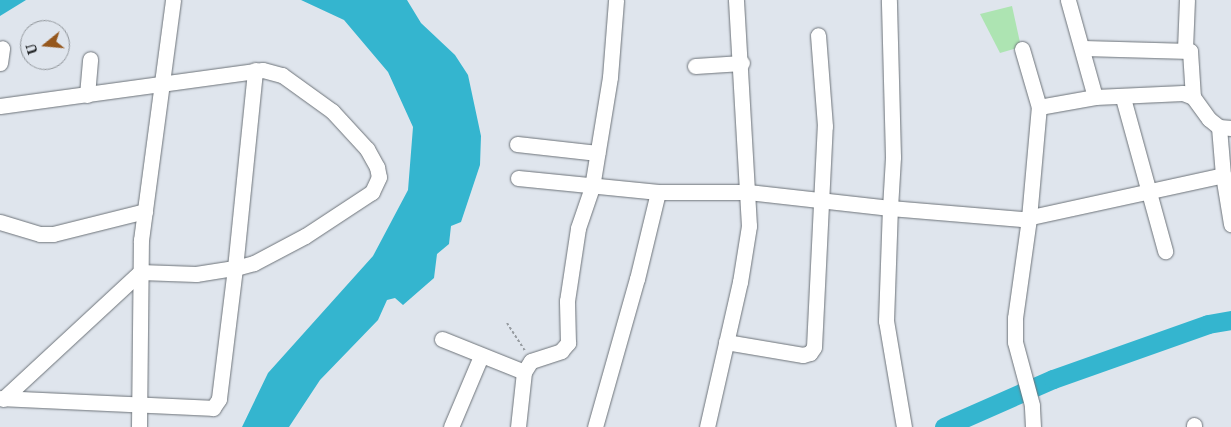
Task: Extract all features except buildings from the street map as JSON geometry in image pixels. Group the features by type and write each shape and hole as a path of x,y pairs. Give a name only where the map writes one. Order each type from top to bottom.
{"street":[{"path":"139,427 140,272 144,211 173,0"},
{"path":"442,339 481,356 528,367 561,351 568,343 567,301 578,228 592,186 610,77 616,0"},
{"path":"707,427 749,226 742,63 736,0"},
{"path":"889,0 893,157 886,321 904,427"},
{"path":"1068,0 1083,48 1095,98"},
{"path":"1185,49 1187,0"},
{"path":"726,342 803,355 810,353 814,347 825,126 818,34"},
{"path":"0,63 2,48"},
{"path":"1083,48 1185,49 1192,55 1193,97 1209,120 1225,127 1223,175 1229,197 1231,224"},
{"path":"1022,49 1039,107 1029,218 1014,318 1015,342 1032,405 1033,427"},
{"path":"87,95 90,59"},
{"path":"696,66 742,63"},
{"path":"2,399 204,408 217,405 235,268 255,70"},
{"path":"0,106 255,70 282,75 332,111 367,149 377,167 378,177 372,192 305,236 254,264 196,274 140,272 2,399"},
{"path":"1039,107 1095,98 1123,98 1170,92 1193,97"},
{"path":"1123,98 1165,251"},
{"path":"517,144 597,153"},
{"path":"518,178 658,192 748,192 942,214 1029,218 1074,210 1149,189 1223,175"},
{"path":"595,427 637,279 658,192"},
{"path":"0,222 40,234 53,234 144,211"},
{"path":"451,427 481,356"},
{"path":"518,427 528,367"}],"path":[{"path":"507,323 528,367"}],"green space":[{"path":"1012,6 1021,47 1000,53 980,14"}],"water":[{"path":"0,0 26,0 0,16"},
{"path":"301,0 407,0 421,23 455,55 468,75 481,136 480,165 461,222 451,226 449,244 437,254 434,278 403,305 395,298 387,300 378,320 320,380 289,427 242,427 268,373 373,256 408,190 413,127 388,72 344,20"}],"waterway":[{"path":"944,427 1053,379 1208,324 1231,320"}]}
